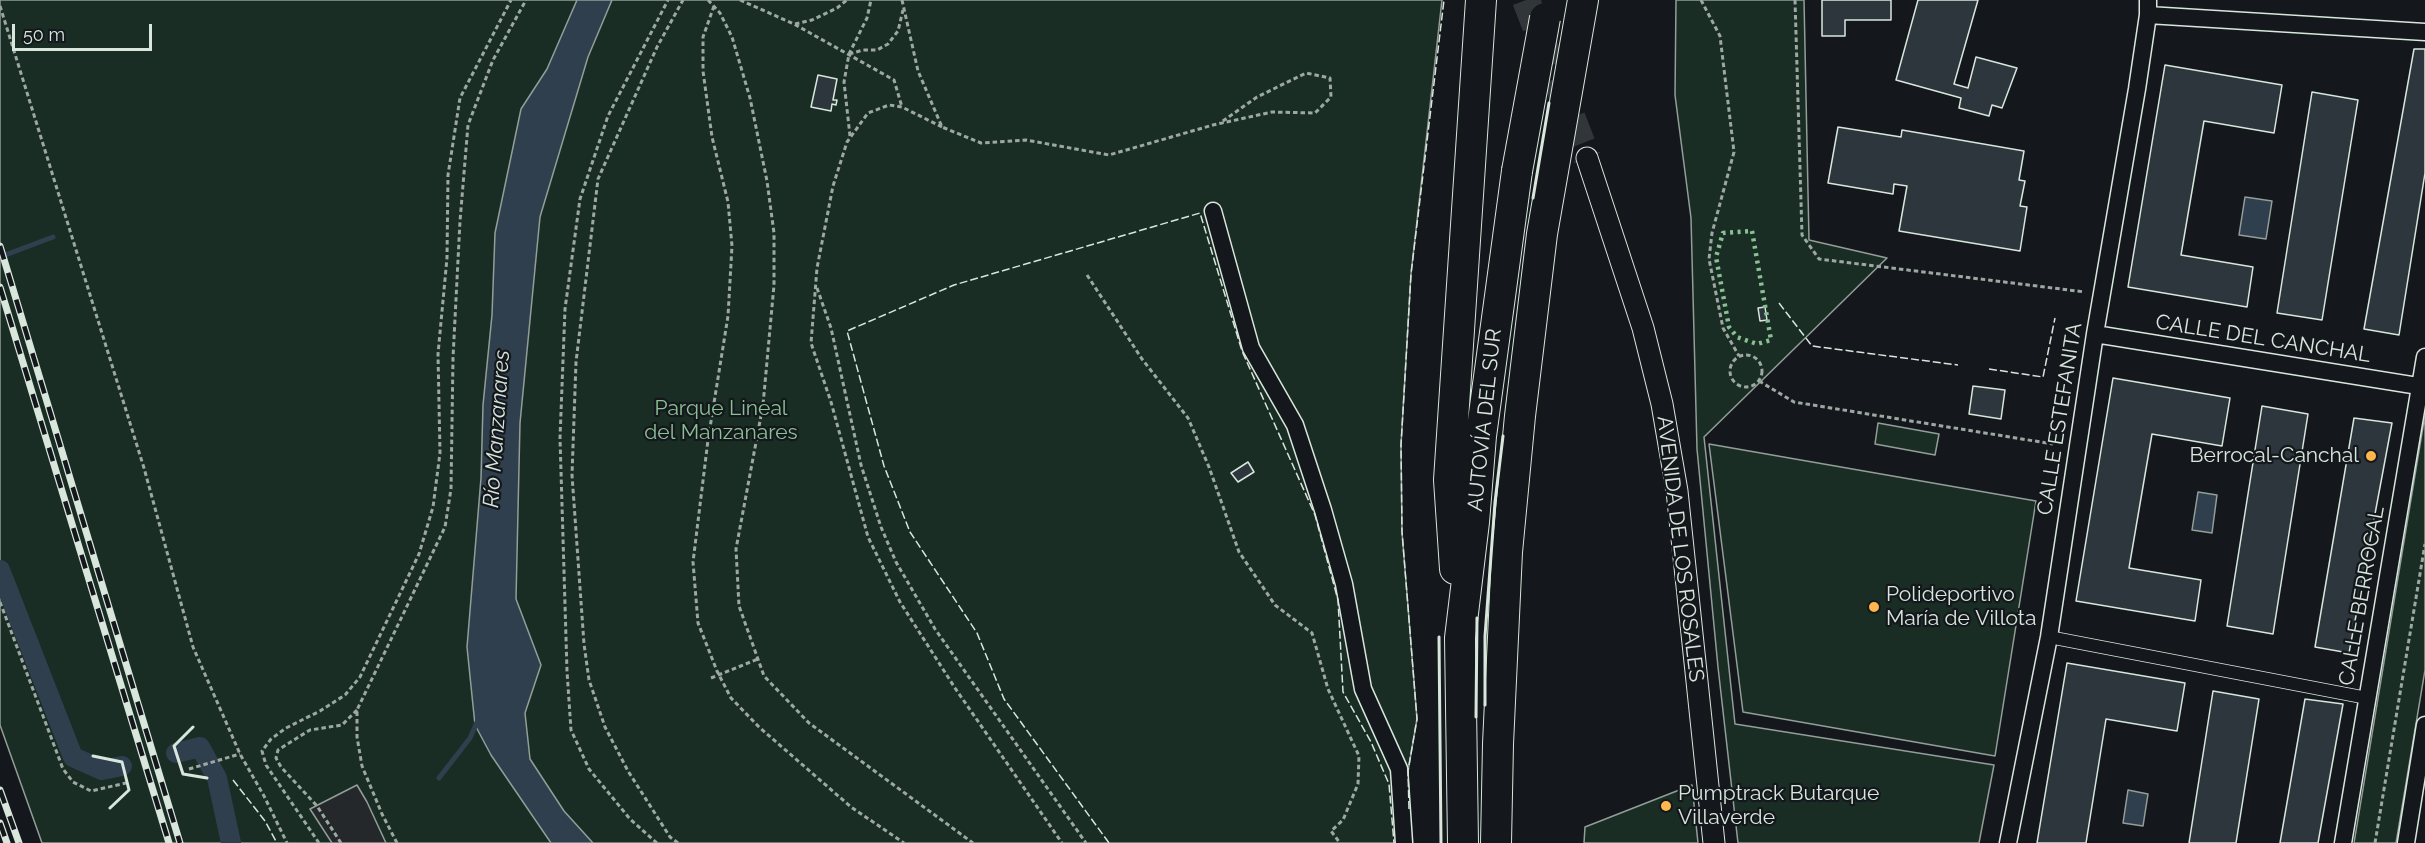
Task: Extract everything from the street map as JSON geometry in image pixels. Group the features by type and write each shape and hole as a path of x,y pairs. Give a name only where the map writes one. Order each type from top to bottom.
{"highway":[{"path":"1460,638 1449,480 1481,0"},
{"name":"AUTOVÍA DEL SUR","path":"1496,843 1507,552 1520,416 1542,234 1583,0"},
{"name":"AUTOVÍA DEL SUR","path":"1463,843 1460,638 1486,402 1517,171 1547,9"}],"street":[{"name":"CALLE ESTEFANITA","path":"2008,843 2049,637 2148,7"},
{"path":"2148,7 2425,33"},
{"name":"AVENIDA DE LOS ROSALES","path":"1587,158 1643,328 1662,404 1677,491 1714,843"},
{"path":"1213,211 1251,348 1295,425 1323,510 1344,584 1363,689 1399,769 1404,843"},
{"name":"CALLE DEL CANCHAL","path":"2095,333 2139,342 2423,386"},
{"name":"CALLE BERROCAL","path":"2343,843 2423,386 2425,357"},
{"path":"2049,637 2367,698"},
{"path":"2406,843 2425,725"}],"path":[{"path":"319,843 266,765 262,751 271,739 286,728 345,695 360,677 419,554 433,507 440,453 438,354 447,258 448,176 459,98 511,0"},
{"path":"341,843 317,806 281,767 276,758 278,750 310,730 342,725 357,710 445,527 451,489 453,358 460,220 468,126 493,60 526,0"},
{"path":"657,843 630,819 590,769 571,730 560,438 565,309 580,199 608,116 668,0"},
{"path":"678,843 670,837 628,771 605,727 589,680 584,644 572,475 576,362 597,179 657,47 683,0"},
{"path":"708,0 732,37 750,98 767,181 774,232 774,285 762,405 736,549 738,606 764,676 809,723 973,843"},
{"path":"740,0 794,24 894,80 902,107"},
{"path":"794,24 812,20 847,0"},
{"path":"850,138 844,82 849,54 867,18 871,0"},
{"path":"902,0 918,71 942,127"},
{"path":"1701,0 1720,36 1734,152 1712,233 1709,259 1723,328 1739,356"},
{"path":"1795,0 1803,235 1819,259 2102,294"},
{"path":"0,6 144,468 193,647 240,754 287,843"},
{"path":"714,6 703,37 703,71 712,137 728,202 732,246 728,316 708,440 693,562 698,623 731,698 759,727 851,807 904,843"},
{"path":"849,54 863,50 877,50 888,44 898,31 903,7"},
{"path":"1062,843 942,669 900,602 868,537 831,402 811,343 816,286 833,186 847,142 868,113 889,105 902,107 981,143 1026,140 1109,155 1220,123 1272,112 1315,113 1331,97 1330,78 1305,73 1257,97 1220,123"},
{"path":"1088,275 1142,359 1188,418 1209,467 1239,552 1275,605 1312,633 1328,689 1359,756 1358,784 1343,820 1331,831 1340,843"},
{"path":"816,286 831,328 861,465 881,527 896,562 935,629 1086,843"},
{"path":"1749,355 1758,360 1762,370 1758,381 1749,387 1740,386 1733,380 1730,372 1732,363 1739,356 1749,355"},
{"path":"1758,381 1794,402 2053,444"},
{"path":"2375,843 2425,544"},
{"path":"0,602 63,769 73,782 91,791 126,783"},
{"path":"711,678 758,659"},
{"path":"357,710 357,737 362,766 397,843"},
{"path":"189,769 240,754"}],"green space":[{"name":"Parque Lineal del Manzanares","path":"0,0 1442,0 1411,274 1401,445 1402,532 1417,719 1408,771 1410,843 42,843 0,725"},
{"path":"1676,0 1804,0 1809,240 1887,258 1704,437 1735,724 1994,765 1979,843 1738,843 1697,449 1691,218 1675,95"},
{"path":"2425,415 2425,670 2396,843 2354,843"},
{"path":"1878,423 1939,434 1935,455 1875,444"},
{"name":"Polideportivo María de Villota","path":"1709,444 2036,501 1995,756 1743,712"},
{"name":"Pumptrack Butarque Villaverde","path":"1692,785 1698,843 1584,843 1585,827"}],"shaded area":[{"path":"357,785 386,843 332,843 310,809"}],"water":[{"name":"Río Manzanares","path":"577,0 612,0 588,57 540,217 520,423 516,599 541,665 525,713 530,759 564,811 593,843 551,843 491,755 475,725 467,647 481,478 483,405 492,315 495,233 521,109 547,69"},
{"path":"2245,197 2272,201 2266,239 2239,235"},
{"path":"2198,492 2217,495 2212,533 2192,530"},
{"path":"2128,790 2148,794 2143,826 2123,823"}],"building":[{"path":"1822,0 1891,0 1891,20 1845,20 1845,36 1822,36"},
{"path":"1918,0 1978,0 1954,84 1968,88 1976,57 2017,68 2002,108 1992,105 1989,116 1959,108 1961,98 1896,80"},
{"path":"2414,49 2425,49 2425,173 2399,335 2364,329"},
{"path":"2165,65 2282,85 2274,133 2204,121 2181,255 2253,267 2247,307 2128,287"},
{"path":"818,75 837,79 833,100 837,100 836,105 832,104 831,111 811,107"},
{"path":"2312,92 2358,100 2322,320 2277,313"},
{"path":"1838,127 1901,137 1902,130 2024,151 2019,180 2025,181 2020,206 2027,207 2020,251 1899,231 1907,186 1894,184 1893,194 1828,183"},
{"path":"1765,307 1767,320 1760,321 1758,308"},
{"path":"2113,378 2230,398 2222,446 2152,434 2129,568 2201,580 2195,621 2076,601"},
{"path":"1973,386 2005,390 2001,419 1969,414"},
{"path":"2262,406 2308,414 2273,634 2227,626"},
{"path":"2354,418 2392,423 2349,653 2315,647"},
{"path":"1248,462 1254,472 1238,482 1231,473"},
{"path":"2067,663 2185,683 2177,731 2106,719 2086,843 2037,843"},
{"path":"2213,691 2259,699 2236,843 2189,843"},
{"path":"2305,699 2343,704 2318,843 2280,843"}],"waterway":[{"path":"0,257 53,237"},
{"path":"0,570 73,757 102,770 122,766"},
{"path":"439,778 470,738 478,720"},
{"path":"176,753 200,747 217,778 231,843"}],"tunnel":[{"path":"1526,0 1587,158"}],"railway":[{"path":"0,246 180,843"},
{"path":"0,287 169,843"},
{"path":"0,790 19,843"},
{"path":"0,823 7,843"}],"hedge":[{"path":"1752,231 1771,340 1757,344 1737,337 1729,327 1716,257 1723,233 1752,231"}],"fence":[{"path":"1409,809 1408,771 1417,719 1402,532 1401,445 1411,274 1444,0"},
{"path":"1109,843 1004,699 977,633 910,532 884,466 847,331 954,285 1200,213 1242,351 1315,515 1338,600 1343,692 1371,742 1389,784 1394,843"},
{"path":"1779,303 1812,346 1958,365"},
{"path":"1989,369 2043,377 2055,318"},
{"path":"233,780 265,821 277,843"}],"wall":[{"path":"1533,198 1549,103"},
{"path":"1485,705 1485,636 1495,502 1503,436"},
{"path":"1476,717 1477,618"},
{"path":"1439,637 1441,843"},
{"path":"193,727 174,746 183,774 207,778"},
{"path":"93,756 122,762 129,790 110,808"}],"place":[{"name":"Berrocal-Canchal","path":"2371,456"},
{"name":"Polideportivo María de Villota","path":"1874,607"},
{"name":"Pumptrack Butarque Villaverde","path":"1666,806"}]}
